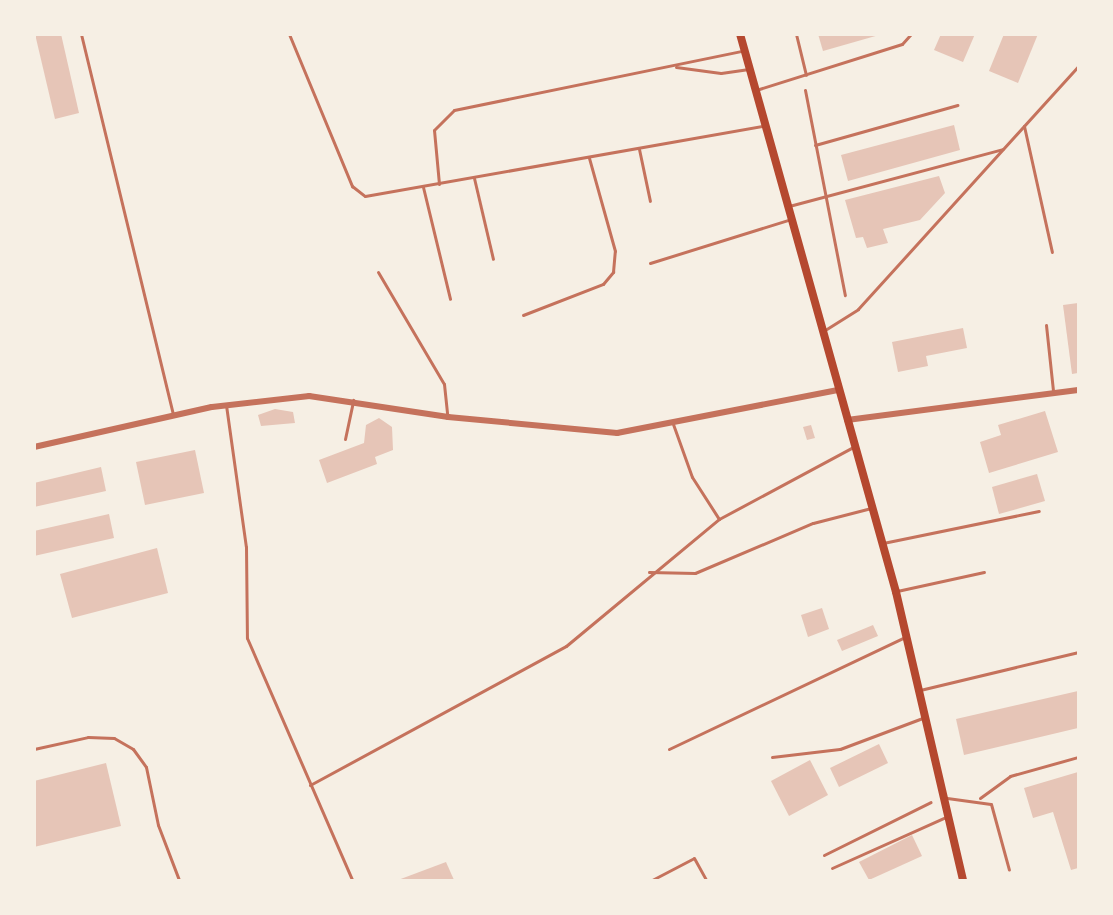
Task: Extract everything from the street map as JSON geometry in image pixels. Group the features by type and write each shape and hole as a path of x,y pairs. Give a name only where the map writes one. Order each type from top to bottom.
{"main road":[{"path":"740,34 748,69 766,126 784,207 896,592 951,815 963,880"}],"street":[{"path":"34,447 226,405 309,396 353,400 448,417 617,433 674,424 838,390"},
{"path":"847,420 1078,390"}],"lane":[{"path":"81,34 173,416"},
{"path":"289,34 352,186 365,196 766,126"},
{"path":"796,34 806,75"},
{"path":"754,90 902,44 910,34"},
{"path":"439,184 434,130 454,110 673,67 744,50"},
{"path":"821,332 858,309 1078,66"},
{"path":"673,67 721,73 748,69"},
{"path":"805,90 845,295"},
{"path":"815,145 957,105"},
{"path":"1024,126 1052,252"},
{"path":"639,149 650,201"},
{"path":"784,207 1003,149"},
{"path":"523,315 603,284 613,272 615,251 589,158"},
{"path":"474,178 493,259"},
{"path":"423,187 450,299"},
{"path":"650,263 788,220"},
{"path":"378,272 444,384 448,417"},
{"path":"1046,325 1054,393"},
{"path":"345,439 353,400"},
{"path":"226,405 246,547 244,625 352,880"},
{"path":"674,424 692,477 719,519"},
{"path":"310,785 566,646 649,572 719,519 854,446"},
{"path":"649,572 695,573 813,523 871,508"},
{"path":"881,543 1039,511"},
{"path":"896,592 984,572"},
{"path":"669,749 907,636"},
{"path":"920,690 1078,652"},
{"path":"772,757 840,749 926,717"},
{"path":"34,749 88,737 114,738 134,749 146,767 158,825 179,880"},
{"path":"980,798 1010,776 1078,757"},
{"path":"947,798 980,798 991,804 998,820 1009,870"},
{"path":"824,855 931,802"},
{"path":"832,868 951,815"},
{"path":"652,880 694,858 706,880"}],"building":[{"path":"35,34 61,34 79,113 55,119"},
{"path":"818,34 878,34 879,35 823,51"},
{"path":"941,34 975,34 963,62 934,50"},
{"path":"1004,34 1038,34 1018,83 989,71"},
{"path":"954,125 960,150 848,181 841,155"},
{"path":"939,176 945,193 920,220 883,229 888,243 867,248 863,237 856,238 845,200"},
{"path":"1078,303 1078,373 1072,374 1063,305"},
{"path":"963,328 967,348 926,356 928,366 898,372 892,342"},
{"path":"275,409 293,412 295,423 261,426 258,415"},
{"path":"1045,411 1058,452 989,473 980,442 1001,435 998,425"},
{"path":"379,418 392,427 393,450 375,457 377,464 327,483 319,460 364,443 366,425"},
{"path":"811,425 815,438 807,440 803,427"},
{"path":"195,450 204,493 145,505 136,462"},
{"path":"101,467 106,491 34,507 34,483"},
{"path":"1037,474 1045,501 999,514 992,487"},
{"path":"109,514 114,538 34,556 34,531"},
{"path":"157,548 168,593 72,618 60,574"},
{"path":"822,608 829,629 808,637 801,615"},
{"path":"873,625 878,636 842,651 837,640"},
{"path":"1078,691 1078,728 964,755 956,719"},
{"path":"879,744 888,763 839,787 830,768"},
{"path":"810,760 828,795 789,816 771,781"},
{"path":"106,763 121,826 34,847 34,781"},
{"path":"1078,772 1078,868 1071,870 1053,812 1033,818 1024,788"},
{"path":"912,835 922,856 869,880 859,862"},
{"path":"446,862 454,880 398,880"}]}
